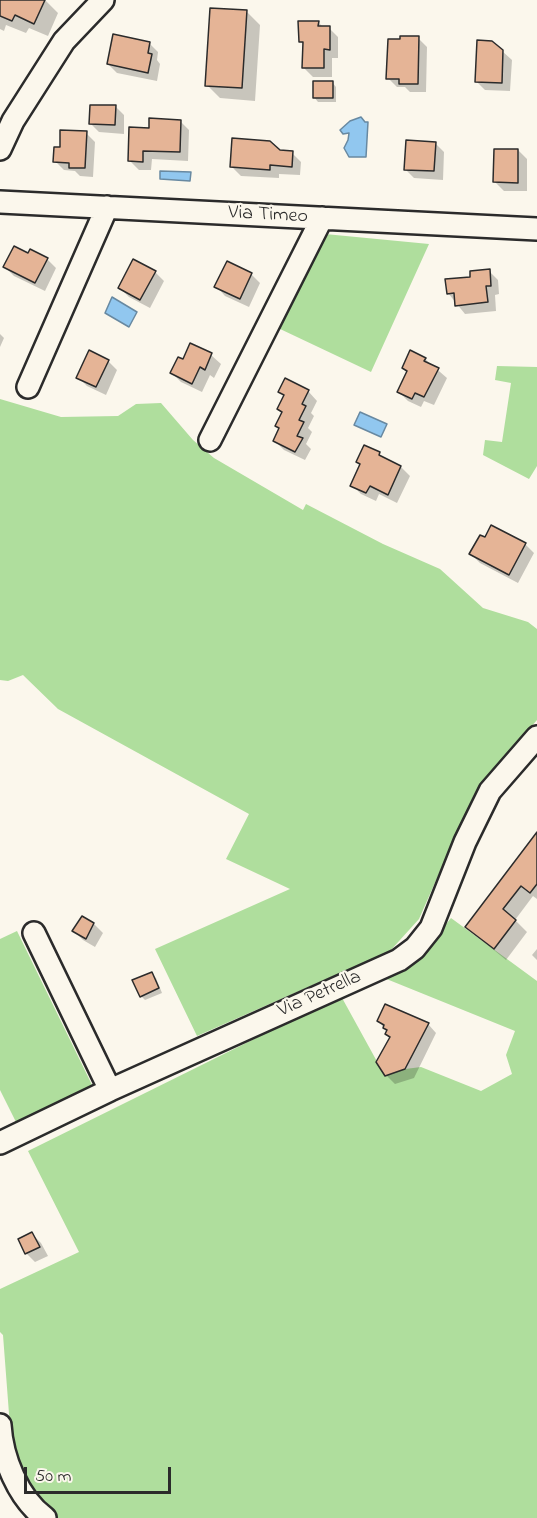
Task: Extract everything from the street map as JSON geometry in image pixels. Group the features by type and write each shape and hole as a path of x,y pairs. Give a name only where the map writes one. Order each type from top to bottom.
{"street":[{"path":"0,149 6,123 64,41 103,0"},
{"name":"Via Timeo","path":"0,202 537,229"},
{"path":"28,387 107,207"},
{"path":"210,440 322,218"},
{"name":"Via Petrella","path":"0,1143 110,1090 399,960 415,948 431,928 465,842 490,791 537,737"},
{"path":"34,933 110,1090"},
{"path":"0,1425 1,1439 11,1472 32,1508 45,1518"}],"green space":[{"path":"325,234 429,244 371,372 278,328"},
{"path":"497,366 537,367 537,466 529,479 483,455 485,440 502,442 511,383 495,380"},
{"path":"0,399 61,417 118,416 136,404 161,403 193,440 214,458 303,510 306,504 383,544 440,569 483,608 528,622 537,629 537,720 491,772 477,792 419,919 390,951 197,1036 155,949 290,889 226,859 249,814 58,709 23,675 8,681 0,680"},
{"path":"451,918 537,981 537,1518 56,1518 52,1516 17,1470 11,1440 3,1335 0,1332 0,1289 79,1252 28,1151 341,996 385,1076 405,1069 421,1067 481,1091 512,1074 506,1055 515,1031 384,978 418,959"},
{"path":"17,931 92,1085 16,1122 0,1090 0,939"}],"water":[{"path":"361,117 368,122 366,157 349,157 344,148 349,133 343,134 340,130 350,121"},
{"path":"160,171 191,172 190,181 160,179"},
{"path":"112,297 137,312 129,327 105,313"},
{"path":"360,412 387,424 381,437 354,425"}],"building":[{"path":"0,0 45,0 34,24 15,15 12,21 0,16"},
{"path":"210,8 247,10 242,88 205,86"},
{"path":"298,21 319,21 318,26 330,26 330,50 324,49 324,68 302,68 303,42 299,42"},
{"path":"113,34 150,42 148,53 152,54 148,73 107,64"},
{"path":"400,36 419,36 418,84 399,84 399,79 386,79 388,39 400,39"},
{"path":"477,40 492,41 503,50 502,83 475,82"},
{"path":"313,81 333,81 333,98 313,98"},
{"path":"90,105 116,105 115,125 89,124"},
{"path":"149,118 181,120 180,152 143,151 143,162 128,161 129,127 149,128"},
{"path":"60,130 87,131 85,168 69,168 69,163 53,162 54,147 60,147"},
{"path":"232,138 270,141 280,150 293,151 292,167 270,165 270,170 230,167"},
{"path":"406,140 436,142 434,171 404,170"},
{"path":"494,149 518,149 518,183 493,182"},
{"path":"14,246 28,253 30,249 48,258 35,283 3,267"},
{"path":"133,259 156,271 140,300 118,288"},
{"path":"227,261 252,273 240,299 214,287"},
{"path":"490,269 491,286 486,286 488,302 455,306 454,293 447,294 445,279 470,277 470,271"},
{"path":"190,343 212,353 205,370 200,367 192,384 170,373 178,357 183,359"},
{"path":"89,350 109,360 96,387 76,378"},
{"path":"410,350 426,358 424,361 439,368 424,397 415,393 412,399 397,392 407,371 402,368"},
{"path":"285,378 309,390 302,404 306,406 299,420 304,422 297,436 303,438 295,452 273,441 279,428 275,426 282,412 277,409 284,395 278,392"},
{"path":"364,445 380,452 379,455 401,466 388,495 370,486 366,493 350,486 360,464 356,462"},
{"path":"491,525 526,543 509,575 469,554 480,535 485,537"},
{"path":"537,832 537,884 530,893 521,886 503,909 516,920 494,949 465,927"},
{"path":"82,916 94,923 86,939 72,931"},
{"path":"152,972 159,988 140,997 132,980"},
{"path":"385,1004 429,1023 405,1069 385,1076 376,1062 390,1037 385,1034 387,1030 383,1028 384,1025 377,1021"},
{"path":"32,1232 40,1247 25,1254 18,1239"}]}
